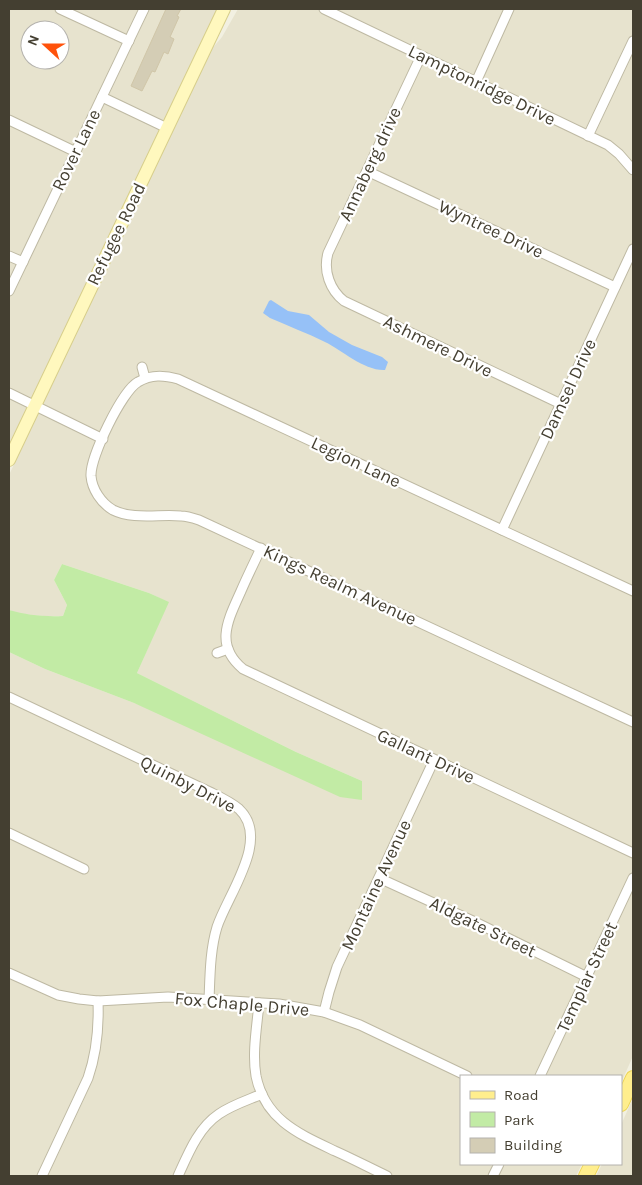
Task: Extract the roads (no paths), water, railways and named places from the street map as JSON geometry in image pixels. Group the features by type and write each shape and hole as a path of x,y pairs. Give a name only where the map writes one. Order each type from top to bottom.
{"main road":[{"path":"622,1102 633,1078"}],"street":[{"path":"60,9 129,41"},
{"name":"Rover Lane","path":"9,291 144,9"},
{"name":"Refugee Road","path":"9,460 224,9"},
{"name":"Lamptonridge Drive","path":"324,9 608,145 620,154 633,170"},
{"path":"476,82 509,9"},
{"path":"588,136 633,41"},
{"name":"Annaberg drive","path":"328,275 326,263 328,253 421,56"},
{"path":"102,97 167,128"},
{"path":"9,120 76,152"},
{"name":"Wyntree Drive","path":"367,171 615,287"},
{"name":"Damsel Drive","path":"502,530 633,248"},
{"path":"9,256 23,262"},
{"name":"Ashmere Drive","path":"328,275 335,291 344,301 561,404"},
{"path":"9,393 103,438 128,390 136,382 146,378 142,367"},
{"name":"Legion Lane","path":"146,378 156,375 178,379 633,591"},
{"name":"Kings Realm Avenue","path":"103,438 95,454 91,475 93,486 98,495 104,504 113,510 133,515 182,516 200,520 633,722"},
{"path":"217,653 228,649 225,633 229,617 261,548"},
{"name":"Gallant Drive","path":"228,649 236,664 250,673 633,853"},
{"name":"Quinby Drive","path":"9,697 210,792 234,805 244,815 251,828 251,847 217,929 211,963 208,1000"},
{"name":"Montaine Avenue","path":"324,1012 337,967 434,760"},
{"path":"9,833 84,869"},
{"name":"Aldgate Street","path":"379,878 473,921 587,977"},
{"name":"Templar Street","path":"540,1075 633,878"},
{"name":"Fox Chaple Drive","path":"9,973 58,995 98,1001 168,997 279,1004 324,1012 360,1025 465,1075"},
{"path":"42,1176 94,1062 99,1029 98,1001"},
{"path":"259,1003 256,1075 262,1094 273,1113 291,1129 387,1176"},
{"path":"178,1176 194,1142 209,1122 225,1111 262,1094"}],"water":[{"path":"271,300 288,311 309,315 329,332 352,345 382,357 388,362 385,370 361,364 325,342 270,318 263,313"}]}
